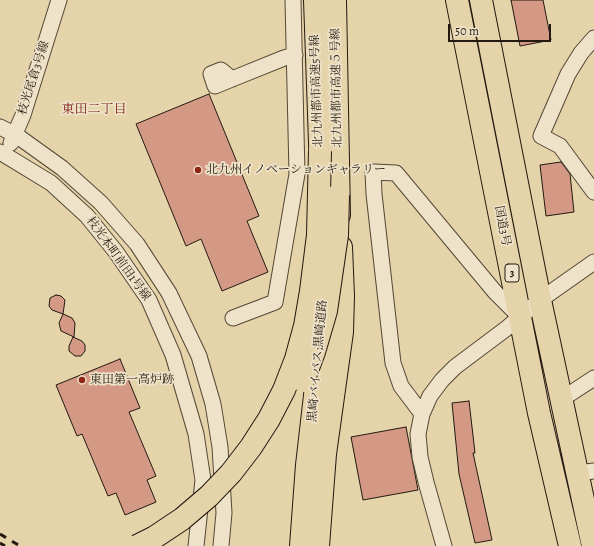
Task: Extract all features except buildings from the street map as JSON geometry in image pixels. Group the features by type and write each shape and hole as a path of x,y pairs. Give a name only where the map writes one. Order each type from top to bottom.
{"highway":[{"name":"北九州都市高速5号線","path":"137,546 155,537 182,519 231,473 251,447 269,419 284,390 296,359 311,291 318,235 320,151 315,0"},
{"name":"北九州都市高速５号線","path":"159,546 204,515 228,494 266,449 285,420 300,388 314,352 326,311 338,235 335,0"},
{"name":"国道3号","path":"457,0 539,413 569,544"},
{"name":"国道3号","path":"481,0 540,300 562,399 586,472 593,546"},
{"name":"黒崎バイパス;黒崎道路","path":"301,546 307,465 323,328 324,272 320,151"},
{"name":"黒崎バイパス;黒崎道路","path":"318,546 325,454 342,332 343,296 338,195"}],"street":[{"name":"枝光尾倉3号線","path":"3,153 16,135 59,0"},
{"path":"233,318 275,302 297,174 293,0"},
{"path":"594,38 581,53 568,74 541,136 560,146 594,192"},
{"path":"232,79 295,55"},
{"name":"枝光本町前田1号線","path":"0,127 16,135 62,168 101,203 137,244 169,293 199,356 213,404 220,447 224,506 221,546"},
{"name":"枝光本町前田1号線","path":"3,153 51,183 87,216 116,252 149,300 173,354 196,434 203,480 196,546"},
{"path":"422,414 400,386 393,364 374,194 373,172 396,172 495,292 520,317"},
{"path":"444,546 420,457 418,434 422,414 430,396 442,380 455,367 507,328 540,300 594,262"},
{"path":"562,399 594,378"}],"railway":[{"path":"0,534 20,546"},
{"path":"0,543 5,546"}],"place":[{"name":"北九州イノベーションギャラリー","path":"198,170"},
{"name":"東田第一高炉跡","path":"82,380"}],"district":[{"name":"東田二丁目","path":"94,110"}]}
